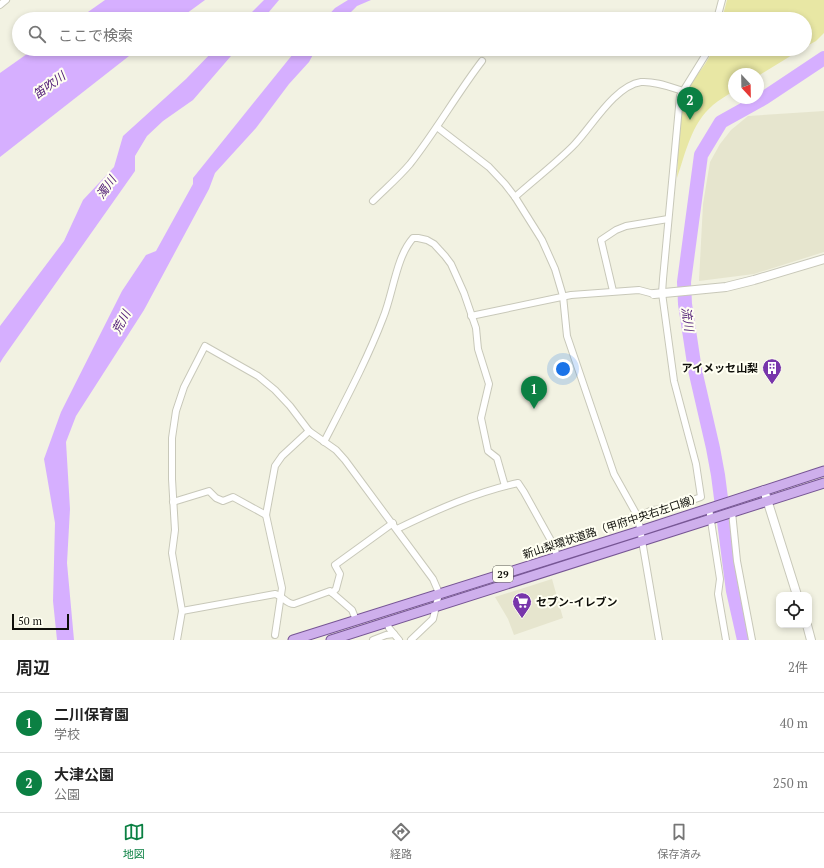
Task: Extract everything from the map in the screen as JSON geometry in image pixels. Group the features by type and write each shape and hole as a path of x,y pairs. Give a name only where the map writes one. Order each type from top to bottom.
{"main road":[{"name":"新山梨環状道路（甲府中央右左口線）","path":"293,640 438,593 640,531 824,471"},
{"name":"新山梨環状道路（甲府中央右左口線）","path":"331,640 824,483"}],"street":[{"path":"0,5 6,0"},
{"path":"719,12 722,0"},
{"path":"638,517 652,510 667,509 701,497 696,464 674,381 662,294 680,96 705,56"},
{"path":"373,201 409,165 438,127 467,80 482,61"},
{"path":"515,197 573,146 608,104 629,87 640,82 650,82 683,91"},
{"path":"438,127 489,167 515,197 542,240 555,269 562,296 567,336 614,474 638,517 659,640"},
{"path":"613,291 601,240 616,230 626,226 668,219"},
{"path":"324,442 365,361 384,316 394,278 408,243 413,238 427,240 434,244 450,264 464,293 476,328 478,350 489,384 481,418 488,451 497,458 506,486"},
{"path":"471,316 562,296 639,290 654,294 662,294 726,286 754,280 824,259"},
{"path":"177,640 182,611 172,553 175,530 172,438 176,410 184,387 206,346 258,376 276,390 309,431 345,460 398,529 433,579 438,593 437,606 433,619 411,640"},
{"path":"275,635 282,597 282,588 266,515 276,466 282,456 309,431"},
{"path":"398,529 448,505 518,483 554,546 557,557"},
{"path":"764,490 796,592"},
{"path":"173,502 209,491 216,498 223,501 232,497 266,515"},
{"path":"711,508 720,579 718,594 726,640"},
{"path":"730,513 737,561 752,640"},
{"path":"332,593 336,589 340,574 334,565 393,523"},
{"path":"182,611 268,594 275,594 282,597 289,604 294,604 328,592 332,593 352,610 356,620"},
{"path":"386,622 399,640"},
{"path":"808,628 811,640"},
{"path":"373,640 386,635 394,634"}],"shaded area":[{"path":"727,0 824,0 824,33 812,43 812,12 724,12"},
{"path":"710,56 791,56 764,72 764,68 728,68 728,95 713,105 699,121 690,139 677,178 679,130 683,107 690,86"},
{"path":"824,111 824,252 754,274 699,281 703,204 710,162 720,144 731,130 748,116"},
{"path":"552,579 563,618 514,635 508,619 495,597"}],"water":[{"path":"105,0 205,0 189,12 88,12"},
{"path":"264,0 279,0 269,12 252,12"},
{"path":"348,0 371,0 357,6 351,12 331,12"},
{"name":"笛吹川","path":"24,56 129,56 0,157 0,73"},
{"name":"濁川","path":"208,56 231,56 193,100 163,121 147,136 135,156 135,171 0,363 0,326 64,241 83,200 114,167 123,136 186,79"},
{"name":"荒川","path":"291,56 312,56 256,128 215,173 209,189 144,310 76,416 66,442 70,509 67,563 74,640 57,640 53,601 55,523 44,459 61,412 122,291 146,255 156,251 193,184 193,178"}],"waterway":[{"name":"流川","path":"744,640 733,591 718,475 695,370 685,304 684,282 701,155 721,122 764,98 824,58"}],"place":[{"name":"大津公園","path":"690,120"},
{"name":"アイメッセ山梨","path":"772,385"},
{"name":"二川保育園","path":"534,409"},
{"name":"セブン-イレブン","path":"522,619"}]}
